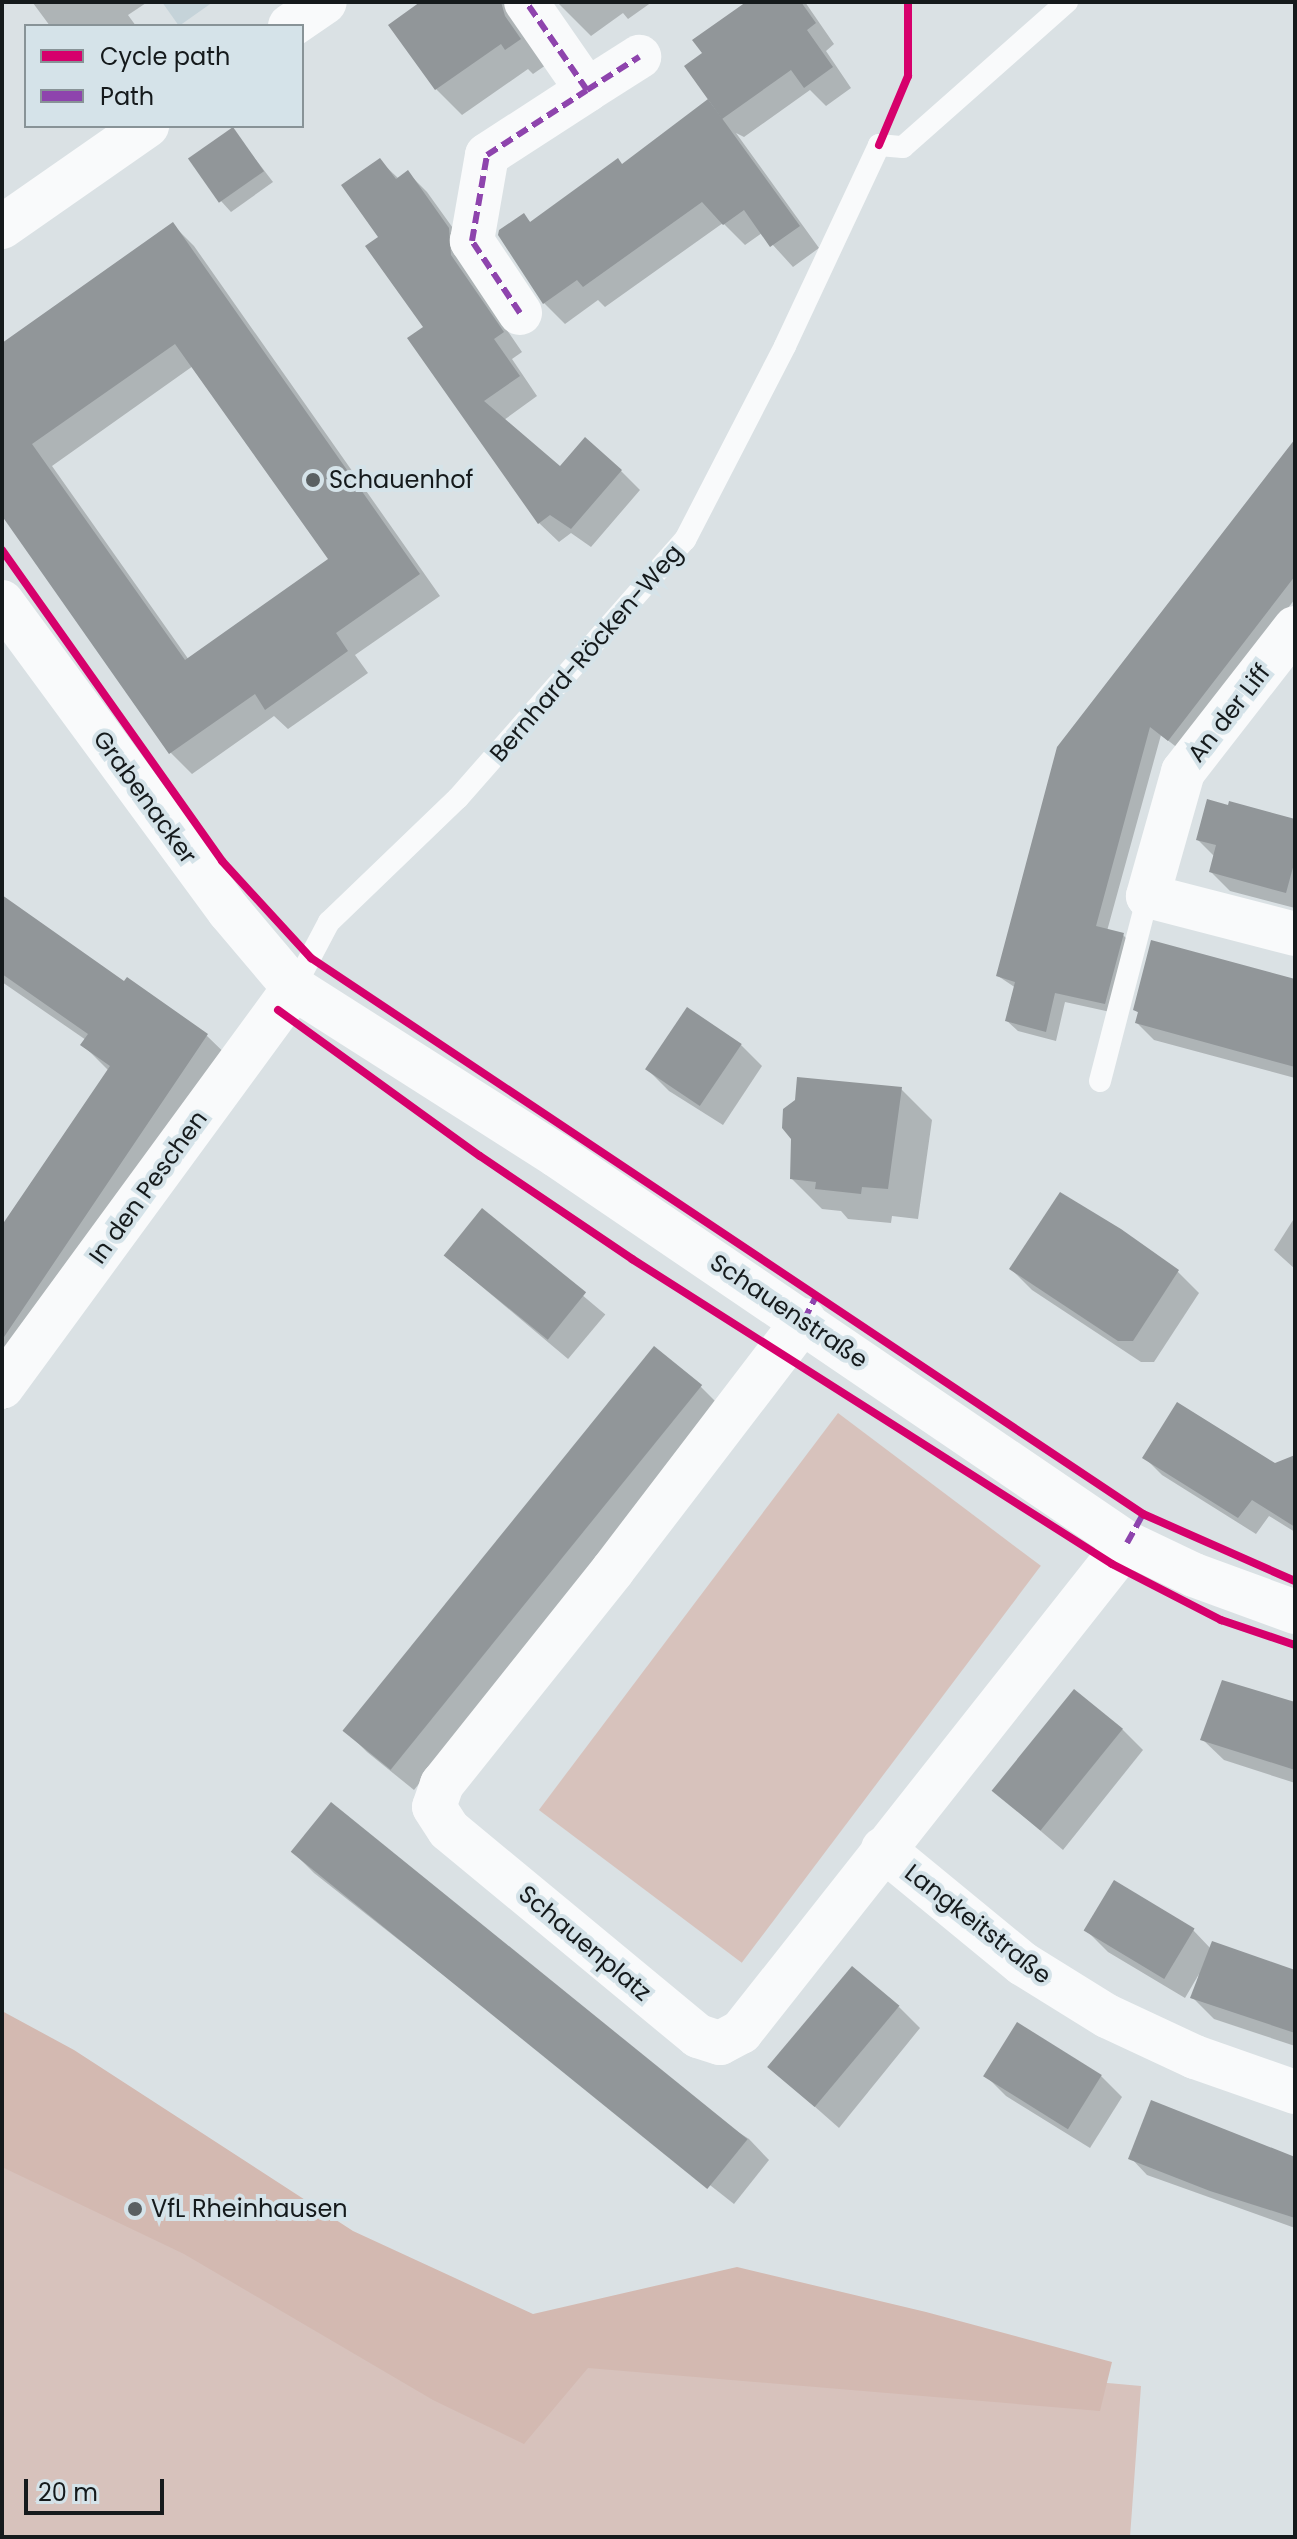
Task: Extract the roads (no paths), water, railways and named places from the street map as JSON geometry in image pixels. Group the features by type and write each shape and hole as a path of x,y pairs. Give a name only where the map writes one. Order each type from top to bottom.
{"street":[{"path":"293,24 325,2"},
{"path":"526,2 587,90"},
{"path":"520,313 472,241 487,155 639,57"},
{"path":"2,227 144,128"},
{"name":"Grabenacker","path":"2,602 229,911 294,988"},
{"name":"An der Liff","path":"1148,896 1183,772 1295,628"},
{"path":"1148,896 1295,934"},
{"name":"Schauenstraße","path":"294,988 556,1155 804,1320 1127,1543 1194,1575 1295,1612"},
{"name":"In den Peschen","path":"2,1387 294,988"},
{"name":"Schauenplatz","path":"804,1320 442,1784 434,1807 449,1830 698,2036 720,2043 741,2032 1127,1543"},
{"name":"Langkeitstraße","path":"883,1849 1023,1964 1107,2016 1195,2057 1295,2092"}],"lane":[{"name":"Bernhard-Röcken-Weg","path":"294,988 329,922 458,798 685,540 785,346 879,145 903,147 1067,2"},
{"name":"An der Liff","path":"1100,1081 1148,896"}],"place":[{"name":"Schauenhof","path":"313,480"},
{"name":"VfL Rheinhausen","path":"135,2209"}]}
